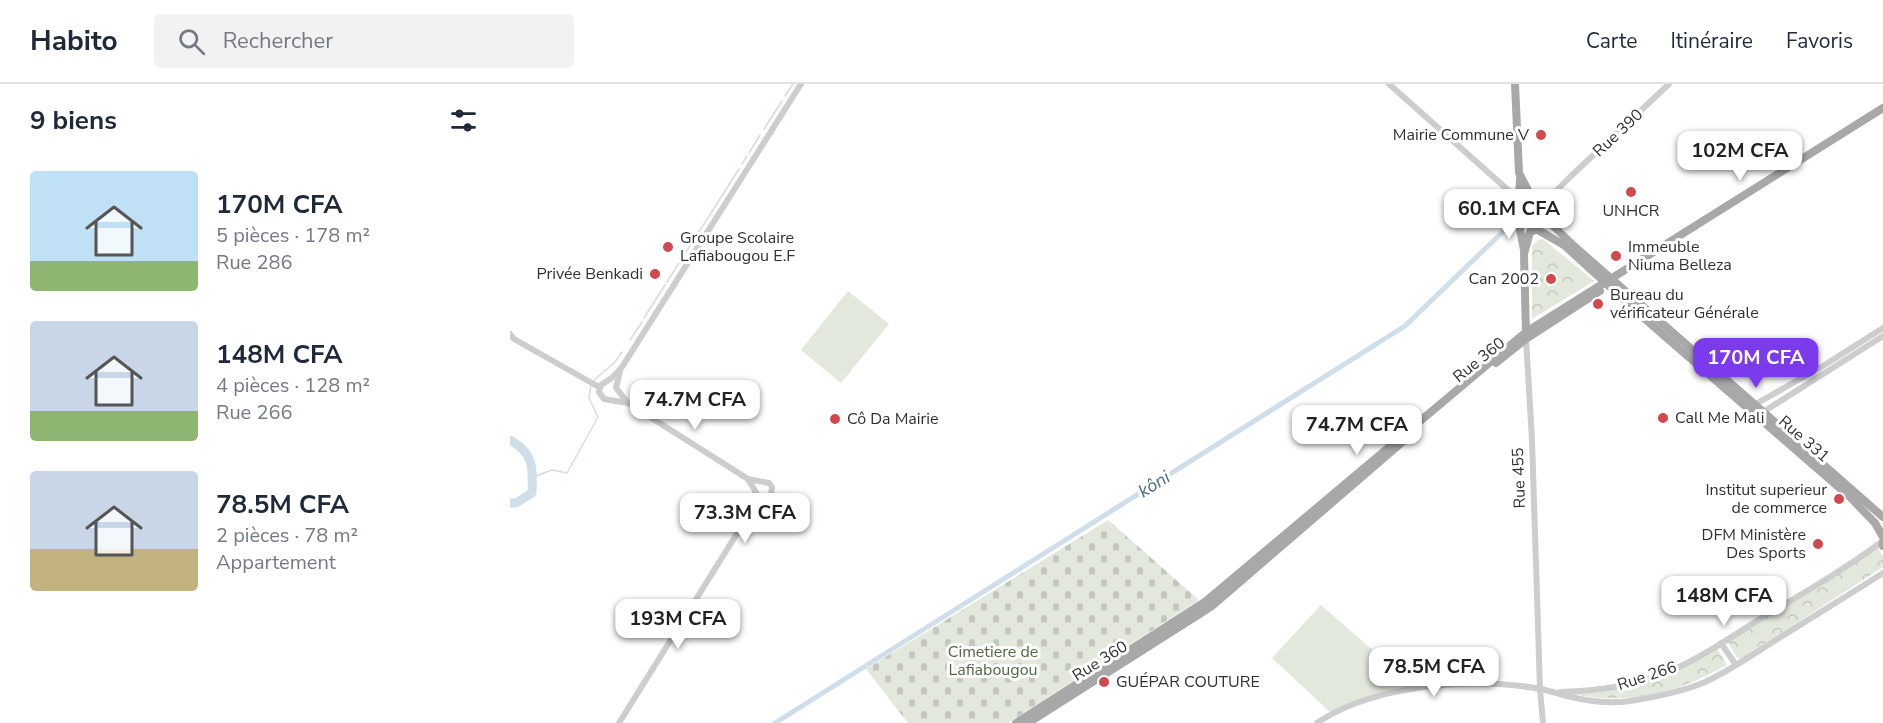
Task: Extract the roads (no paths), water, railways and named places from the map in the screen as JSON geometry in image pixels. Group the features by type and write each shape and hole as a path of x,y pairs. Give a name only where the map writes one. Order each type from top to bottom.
{"main road":[{"path":"1515,84 1520,173 1517,206 1524,254"},
{"path":"1610,282 1883,108"},
{"name":"Rue 360","path":"1016,723 1206,601 1526,335 1883,113"},
{"path":"1520,173 1529,192 1537,197"},
{"path":"1519,194 1529,192"},
{"name":"Rue 331","path":"1537,197 1543,212 1610,282"},
{"name":"Rue 455","path":"1526,335 1524,254 1543,212"},
{"name":"Rue 331","path":"1518,224 1523,231 1533,231 1564,245 1610,282 1751,407 1883,517"},
{"name":"Rue 360","path":"1028,723 1212,606 1526,335"},
{"name":"Rue 331","path":"1760,414 1858,505 1880,528 1883,541"}],"street":[{"path":"628,403 602,397 598,392 602,385 622,367 801,84"},
{"path":"1389,84 1508,190 1517,206"},
{"name":"Rue 390","path":"1543,212 1559,188 1669,84"},
{"path":"1537,197 1559,188"},
{"path":"1508,190 1519,194"},
{"path":"1751,407 1883,328"},
{"path":"510,334 514,339 602,385 613,384 628,403 748,479 766,481 773,490 769,497 764,498 751,511 619,723"},
{"name":"Rue 455","path":"1526,335 1543,723"},
{"path":"1760,414 1883,336"},
{"path":"610,399 616,394 622,367"},
{"path":"748,479 756,492 764,498"},
{"path":"751,511 758,484 766,481"},
{"name":"Rue 266","path":"1317,723 1329,715 1373,698 1424,686 1493,684 1556,692 1585,692 1613,688 1651,678 1670,671 1721,643 1817,585 1883,541"},
{"name":"Rue 266","path":"1556,692 1566,696 1599,701 1628,702 1662,695 1704,682 1736,665 1883,573"},
{"path":"1721,643 1736,665"}],"waterway":[{"path":"785,96 793,84"},
{"path":"764,129 782,101"},
{"path":"749,153 760,135"},
{"path":"742,164 747,156"},
{"path":"667,282 739,169"},
{"name":"kôni","path":"775,723 1405,326 1514,221"},
{"path":"644,318 665,285"},
{"path":"630,340 642,322"},
{"path":"593,381 615,362 622,352"},
{"path":"533,477 552,470 567,473 598,417 589,398 591,385"},
{"path":"510,440 524,450 532,469 532,493 516,503 510,503"}],"place":[{"name":"Mairie Commune V","path":"1541,135"},
{"name":"UNHCR","path":"1631,192"},
{"name":"Groupe Scolaire Lafiabougou E.F","path":"668,247"},
{"name":"Immeuble Niuma Belleza","path":"1616,256"},
{"name":"Privée Benkadi","path":"655,274"},
{"name":"Can 2002","path":"1551,279"},
{"name":"Bureau du vérificateur Générale","path":"1598,304"},
{"name":"Call Me Mali","path":"1663,418"},
{"name":"Cô Da Mairie","path":"835,419"},
{"name":"Institut superieur de commerce","path":"1839,499"},
{"name":"DFM Ministère Des Sports","path":"1818,544"},
{"name":"GUÉPAR COUTURE","path":"1104,682"}],"park label":[{"name":"Cimetiere de Lafiabougou","path":"993,661"}]}
